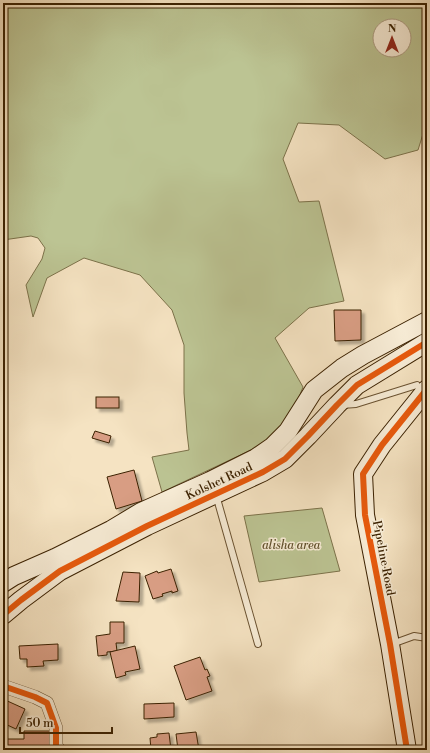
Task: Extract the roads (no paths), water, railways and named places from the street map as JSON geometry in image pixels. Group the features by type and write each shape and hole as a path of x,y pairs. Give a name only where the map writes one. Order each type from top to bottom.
{"street":[{"name":"Kolshet Road","path":"3,583 14,576 58,564 144,519 213,487 263,472 279,453 288,431 314,390 342,368 363,355 427,321"},
{"name":"Kolshet Road","path":"279,453 308,436 357,385 427,342"},
{"name":"Pipeline Road","path":"407,750 390,644 365,515 363,474 382,445 425,392"},
{"name":"Kolshet Road","path":"3,615 21,600 58,564"},
{"path":"3,686 35,697 47,703 56,728 56,746 59,750"}],"lane":[{"path":"337,405 356,404 416,385 425,392"},
{"path":"213,487 258,644"},
{"path":"390,644 414,636 427,638"}],"park label":[{"name":"alisha area","path":"291,545"}]}
